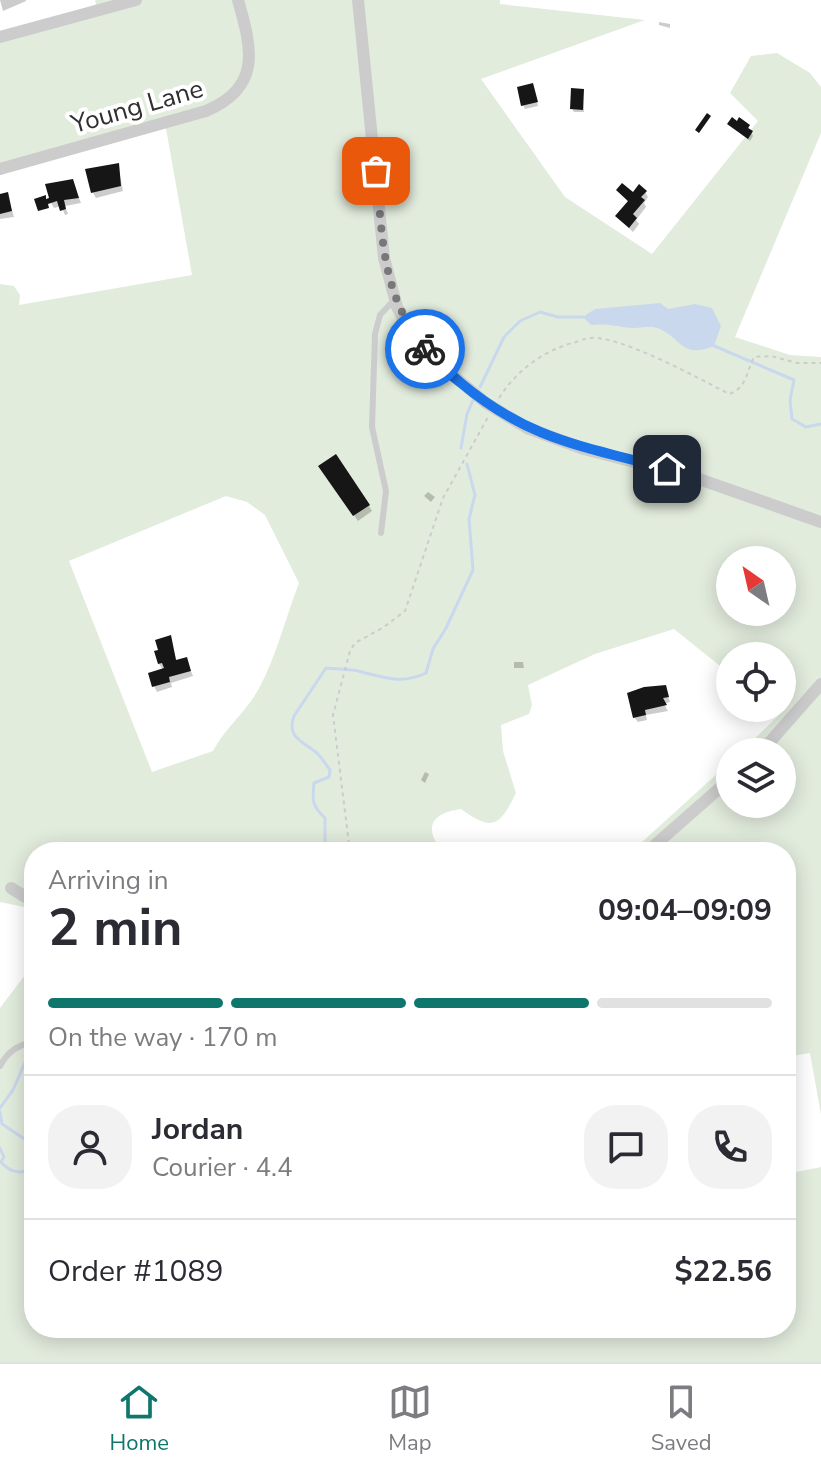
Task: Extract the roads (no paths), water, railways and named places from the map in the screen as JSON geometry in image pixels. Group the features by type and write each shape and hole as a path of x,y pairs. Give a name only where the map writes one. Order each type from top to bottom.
{"street":[{"path":"0,37 136,0"},
{"name":"Young Lane","path":"0,169 206,111 226,101 241,85 251,57 249,35 238,0"},
{"path":"358,0 384,258 395,299 411,332 431,357 493,408 527,428 556,440 696,478 819,522"},
{"path":"773,738 821,684"},
{"path":"658,842 716,791"},
{"path":"11,888 24,896"}],"lane":[{"path":"381,533 386,491 372,427 375,334 380,315 395,299"},
{"path":"0,1066 13,1049 24,1045"}],"water":[{"path":"660,303 668,309 695,304 712,308 721,326 714,346 694,350 653,327 591,325 583,317 595,309"}],"waterway":[{"path":"480,387 504,337 520,321 540,312 558,317 583,317"},
{"path":"712,345 794,380 790,400 792,419 806,427 821,424"},
{"path":"461,448 467,414 473,400"},
{"path":"325,842 325,818 315,806 313,794 314,783 329,777 330,770 317,753 294,734 294,716 326,668 400,679 426,673 433,649 473,570 469,519 475,495 467,464"},
{"path":"0,1108 13,1090 24,1065"},
{"path":"0,1112 2,1124 24,1139"},
{"path":"0,1148 4,1157 1,1162 8,1169 24,1171"}]}
